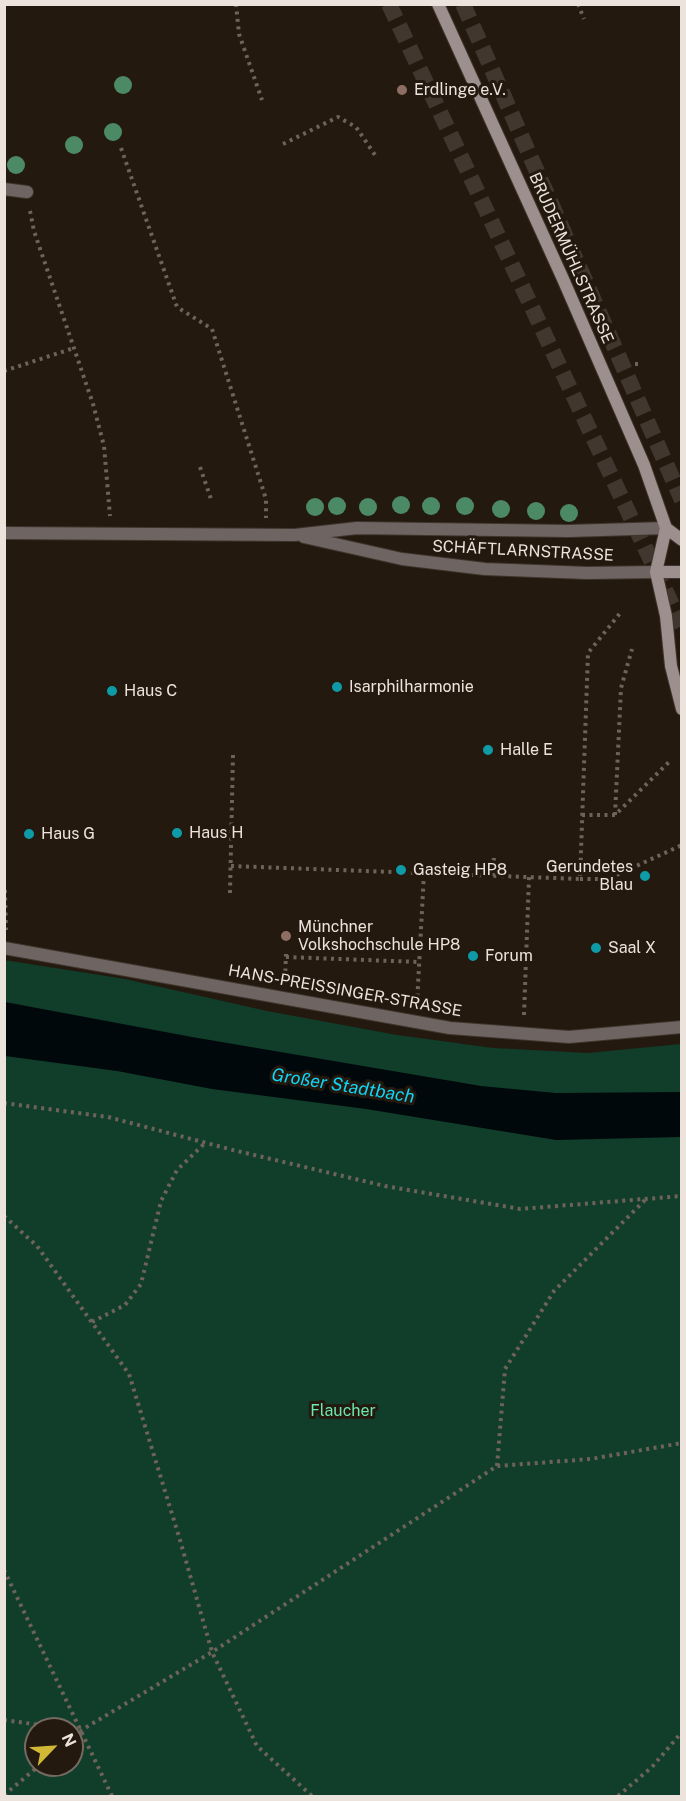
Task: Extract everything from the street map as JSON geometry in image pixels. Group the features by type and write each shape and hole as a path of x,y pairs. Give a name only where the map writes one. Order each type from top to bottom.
{"main road":[{"name":"BRUDERMÜHLSTRASSE","path":"438,4 568,290 644,465 666,528"},
{"name":"SCHÄFTLARNSTRASSE","path":"666,528 681,527"},
{"path":"681,540 666,528 656,572 666,616 671,666 681,709"},
{"name":"SCHÄFTLARNSTRASSE","path":"656,572 681,572"}],"street":[{"path":"4,189 27,192"},
{"name":"SCHÄFTLARNSTRASSE","path":"4,533 294,535 357,528 568,531 666,528"},
{"name":"SCHÄFTLARNSTRASSE","path":"294,535 402,559 484,569 587,573 656,572"},
{"name":"HANS-PREISSINGER-STRASSE","path":"4,948 450,1028 569,1037 681,1027"}],"path":[{"path":"236,4 239,34 262,100"},
{"path":"578,4 584,19"},
{"path":"283,144 338,117 356,127 376,158"},
{"path":"121,148 177,307 212,329 266,499 266,534"},
{"path":"27,192 34,231 74,348 104,446 111,533"},
{"path":"4,371 74,348"},
{"path":"200,467 211,499"},
{"path":"580,879 588,653 621,612"},
{"path":"615,815 621,688 632,649"},
{"path":"230,893 233,754"},
{"path":"582,815 615,815 670,761"},
{"path":"231,866 608,879 681,845"},
{"path":"493,876 494,856"},
{"path":"416,1022 424,873"},
{"path":"523,1034 529,878"},
{"path":"5,890 6,910"},
{"path":"285,970 286,955 419,962"},
{"path":"4,1103 108,1117 385,1186 520,1209 681,1196"},
{"path":"92,1322 125,1305 141,1284 161,1201 177,1170 205,1143"},
{"path":"497,1466 505,1369 554,1292 646,1199"},
{"path":"4,1216 37,1246 129,1374 212,1652 257,1746 312,1797"},
{"path":"84,1729 212,1652 497,1466 591,1459 681,1443"},
{"path":"4,1570 73,1717"},
{"path":"4,1720 24,1723"},
{"path":"618,1797 652,1767 681,1732"},
{"path":"84,1739 112,1797"},
{"path":"4,1795 26,1777"}],"green space":[{"name":"Flaucher","path":"4,960 125,979 267,1011 397,1035 493,1048 588,1053 681,1044 681,1796 5,1796"}],"water":[{"name":"Großer Stadtbach","path":"5,1002 192,1037 481,1086 556,1093 681,1092 681,1137 556,1140 366,1109 212,1089 117,1071 5,1056"}],"tunnel":[{"path":"389,4 682,626"},
{"path":"463,4 682,500"}],"place":[{"name":"Erdlinge e.V.","path":"402,90"},
{"name":"Isarphilharmonie","path":"337,687"},
{"name":"Haus C","path":"112,691"},
{"name":"Halle E","path":"488,750"},
{"name":"Haus H","path":"177,833"},
{"name":"Haus G","path":"29,834"},
{"name":"Gasteig HP8","path":"401,870"},
{"name":"Gerundetes Blau","path":"645,876"},
{"name":"Münchner Volkshochschule HP8","path":"286,936"},
{"name":"Saal X","path":"596,948"},
{"name":"Forum","path":"473,956"}]}
